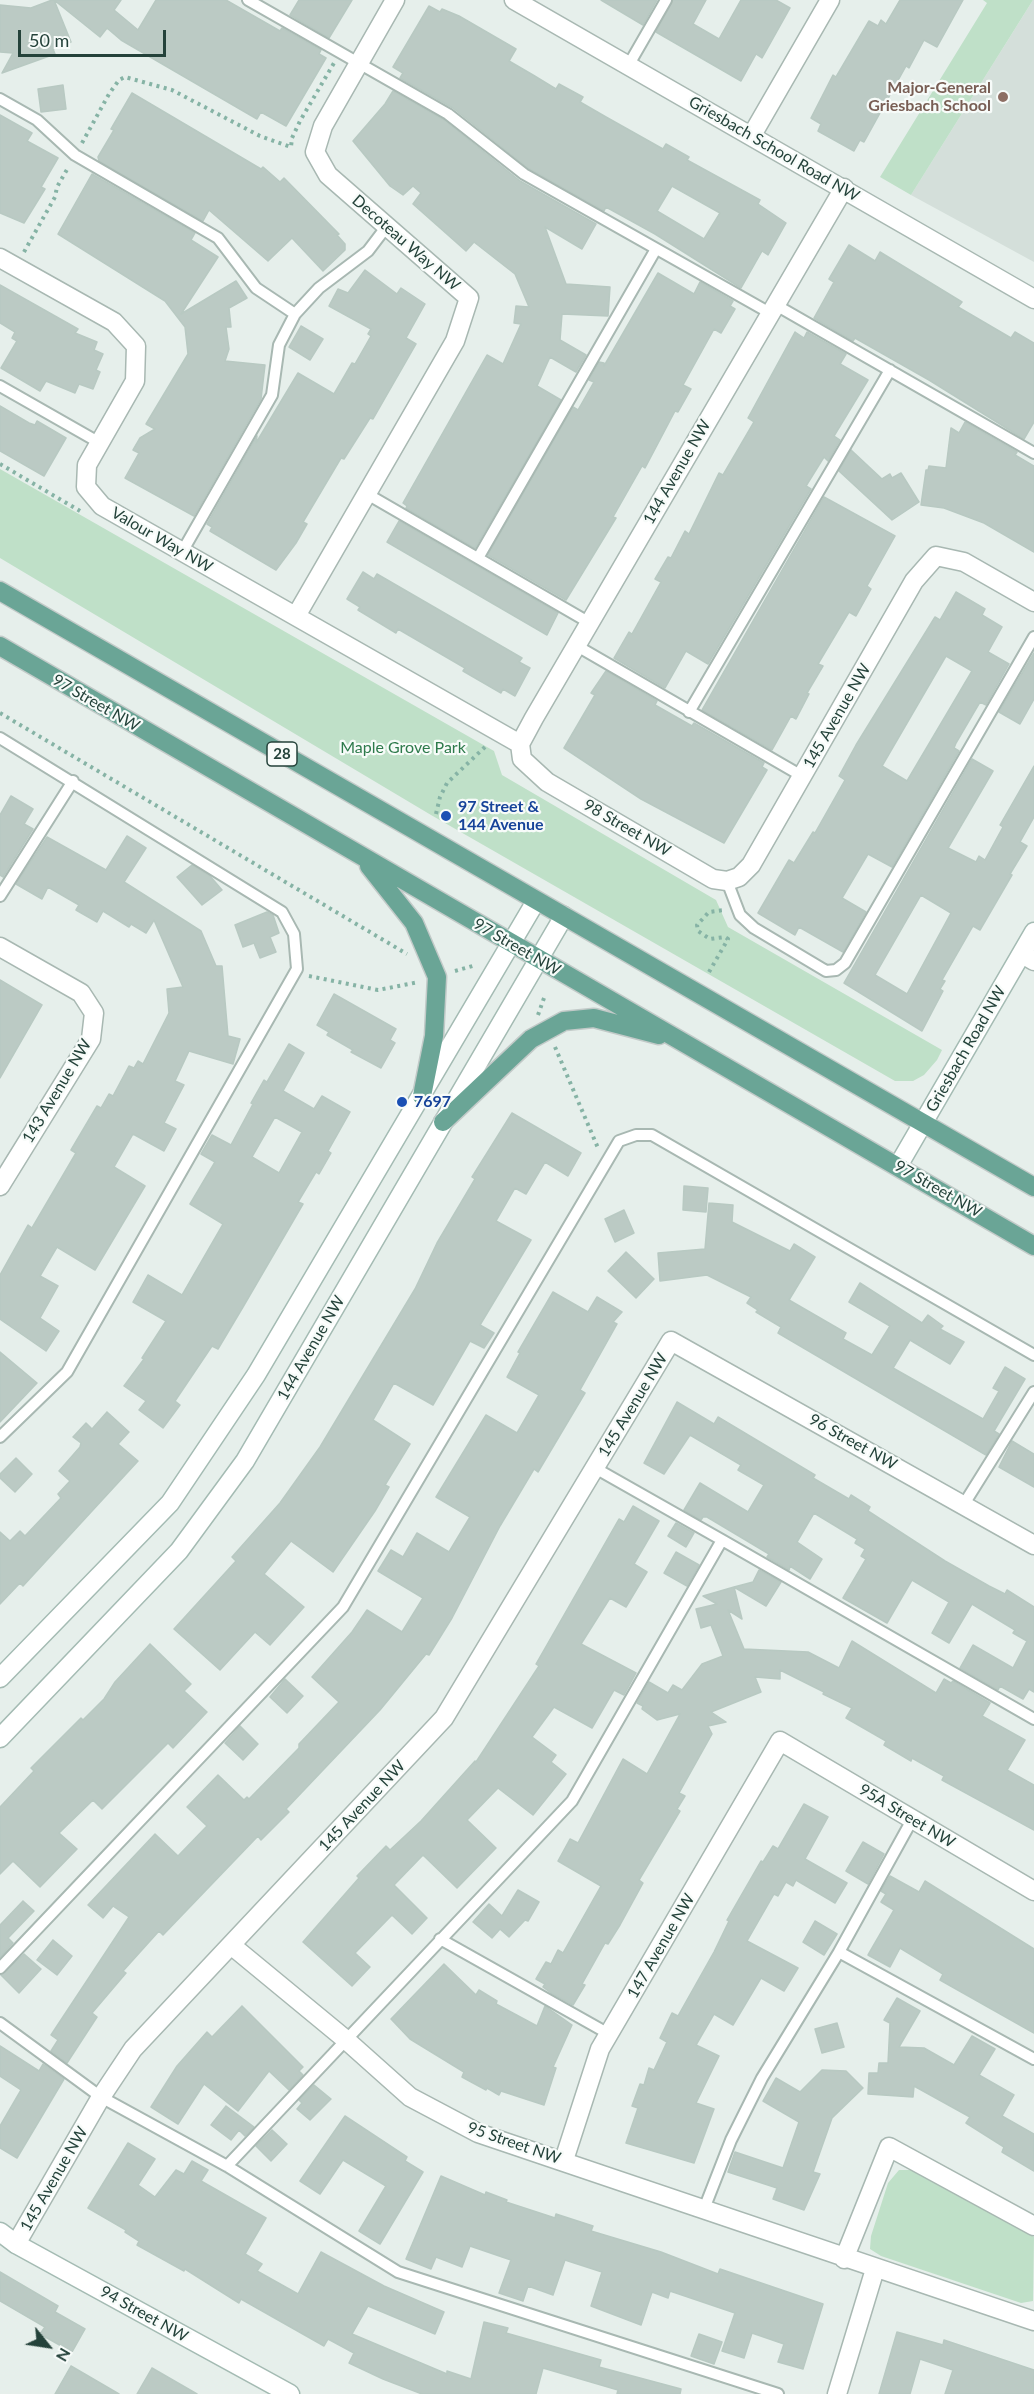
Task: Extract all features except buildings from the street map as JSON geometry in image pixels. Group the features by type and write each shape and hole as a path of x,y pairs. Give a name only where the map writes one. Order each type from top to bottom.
{"main road":[{"name":"28","path":"0,591 564,916"},
{"name":"97 Street NW","path":"0,646 1034,1246"},
{"path":"362,858 414,922 437,977 434,1036 422,1096"},
{"path":"564,916 1034,1187"},
{"path":"443,1122 531,1040 544,1030 564,1021 594,1018 686,1043"}],"street":[{"name":"Decoteau Way NW","path":"296,616 455,341 469,298 328,175 315,152 323,126 395,0"},
{"name":"Griesbach School Road NW","path":"516,0 1034,299"},
{"path":"752,135 830,0"},
{"name":"144 Avenue NW","path":"521,752 590,623 844,188"},
{"name":"Valour Way NW","path":"7,262 114,322 136,345 135,381 87,465 86,487 102,506 498,732 521,752"},
{"name":"145 Avenue NW","path":"733,879 751,865 914,581 936,556 964,562 1034,602"},
{"name":"98 Street NW","path":"521,752 547,782 713,879 733,879"},
{"name":"144 Avenue NW","path":"0,1678 170,1503 256,1375 536,901"},
{"name":"144 Avenue NW","path":"0,1738 179,1551 238,1470 564,916"},
{"name":"Griesbach Road NW","path":"898,1166 923,1122 1028,958 1034,932"},
{"name":"143 Avenue NW","path":"0,947 81,993 94,1013 91,1039 0,1186"},
{"name":"145 Avenue NW","path":"16,2244 101,2097 133,2049 444,1718 671,1341"},
{"name":"96 Street NW","path":"671,1341 1034,1545"},
{"name":"95A Street NW","path":"780,1741 1034,1891"},
{"name":"147 Avenue NW","path":"564,2160 600,2049 780,1741"},
{"name":"95 Street NW","path":"231,1945 345,2039 410,2097 478,2133 564,2160 844,2259 1034,2321"},
{"path":"844,2259 889,2147 1034,2226"},
{"name":"94 Street NW","path":"0,2232 16,2244 290,2394"},
{"path":"837,2394 875,2269"}],"lane":[{"path":"248,0 448,114 524,174 656,249 890,370 1034,453"},
{"path":"628,66 666,0"},
{"path":"0,99 37,120 75,155 218,238 256,288 295,314"},
{"path":"183,552 272,395 279,345 295,314 319,288 368,251 387,226"},
{"path":"478,558 656,249"},
{"path":"688,711 890,370"},
{"path":"0,386 100,443"},
{"path":"367,494 590,623"},
{"path":"733,879 737,908 754,928 826,971 836,970 845,963 1034,637"},
{"path":"577,646 802,776"},
{"path":"0,738 282,912 294,934 297,969 67,1372 0,1437"},
{"path":"0,896 73,781"},
{"path":"0,1968 343,1607 606,1159 619,1141 636,1135 652,1135 1034,1355"},
{"path":"964,1504 1034,1392"},
{"path":"595,1468 1034,1719"},
{"path":"227,2166 572,1801 722,1540"},
{"path":"704,2209 731,2140 762,2079 839,1952 912,1820"},
{"path":"440,1939 609,2034"},
{"path":"839,1952 1034,2059"},
{"path":"0,2023 101,2097 227,2166 398,2272 778,2394"}],"path":[{"path":"78,150 109,94 119,80 125,77 172,90 260,136 291,147 292,138 300,121 340,52"},
{"path":"7,262 55,197 57,187 72,160"},
{"path":"0,713 414,958"},
{"path":"436,814 440,796 447,783 498,732"},
{"path":"709,972 728,939 725,937 713,940 703,935 698,931 700,920 709,912 737,908"},
{"path":"297,969 310,976 378,990 404,987 482,963"},
{"path":"544,998 537,1016 558,1050 598,1146 598,1152 606,1159"}],"shaded area":[{"name":"Major-General Griesbach School","path":"1034,0 1034,262 911,195"}],"green space":[{"path":"983,0 1033,0 911,195 880,177 987,3"},
{"name":"Maple Grove Park","path":"0,469 494,751 502,775 716,900 728,927 942,1050 937,1060 924,1075 913,1081 895,1081 431,815 0,558"},
{"path":"899,2170 917,2170 1034,2237 1033,2301 1021,2303 881,2256 870,2249 871,2236 888,2183"}],"place":[{"name":"Major-General Griesbach School","path":"1003,97"},
{"name":"97 Street & 144 Avenue","path":"446,816"},
{"name":"7697","path":"402,1102"}]}
